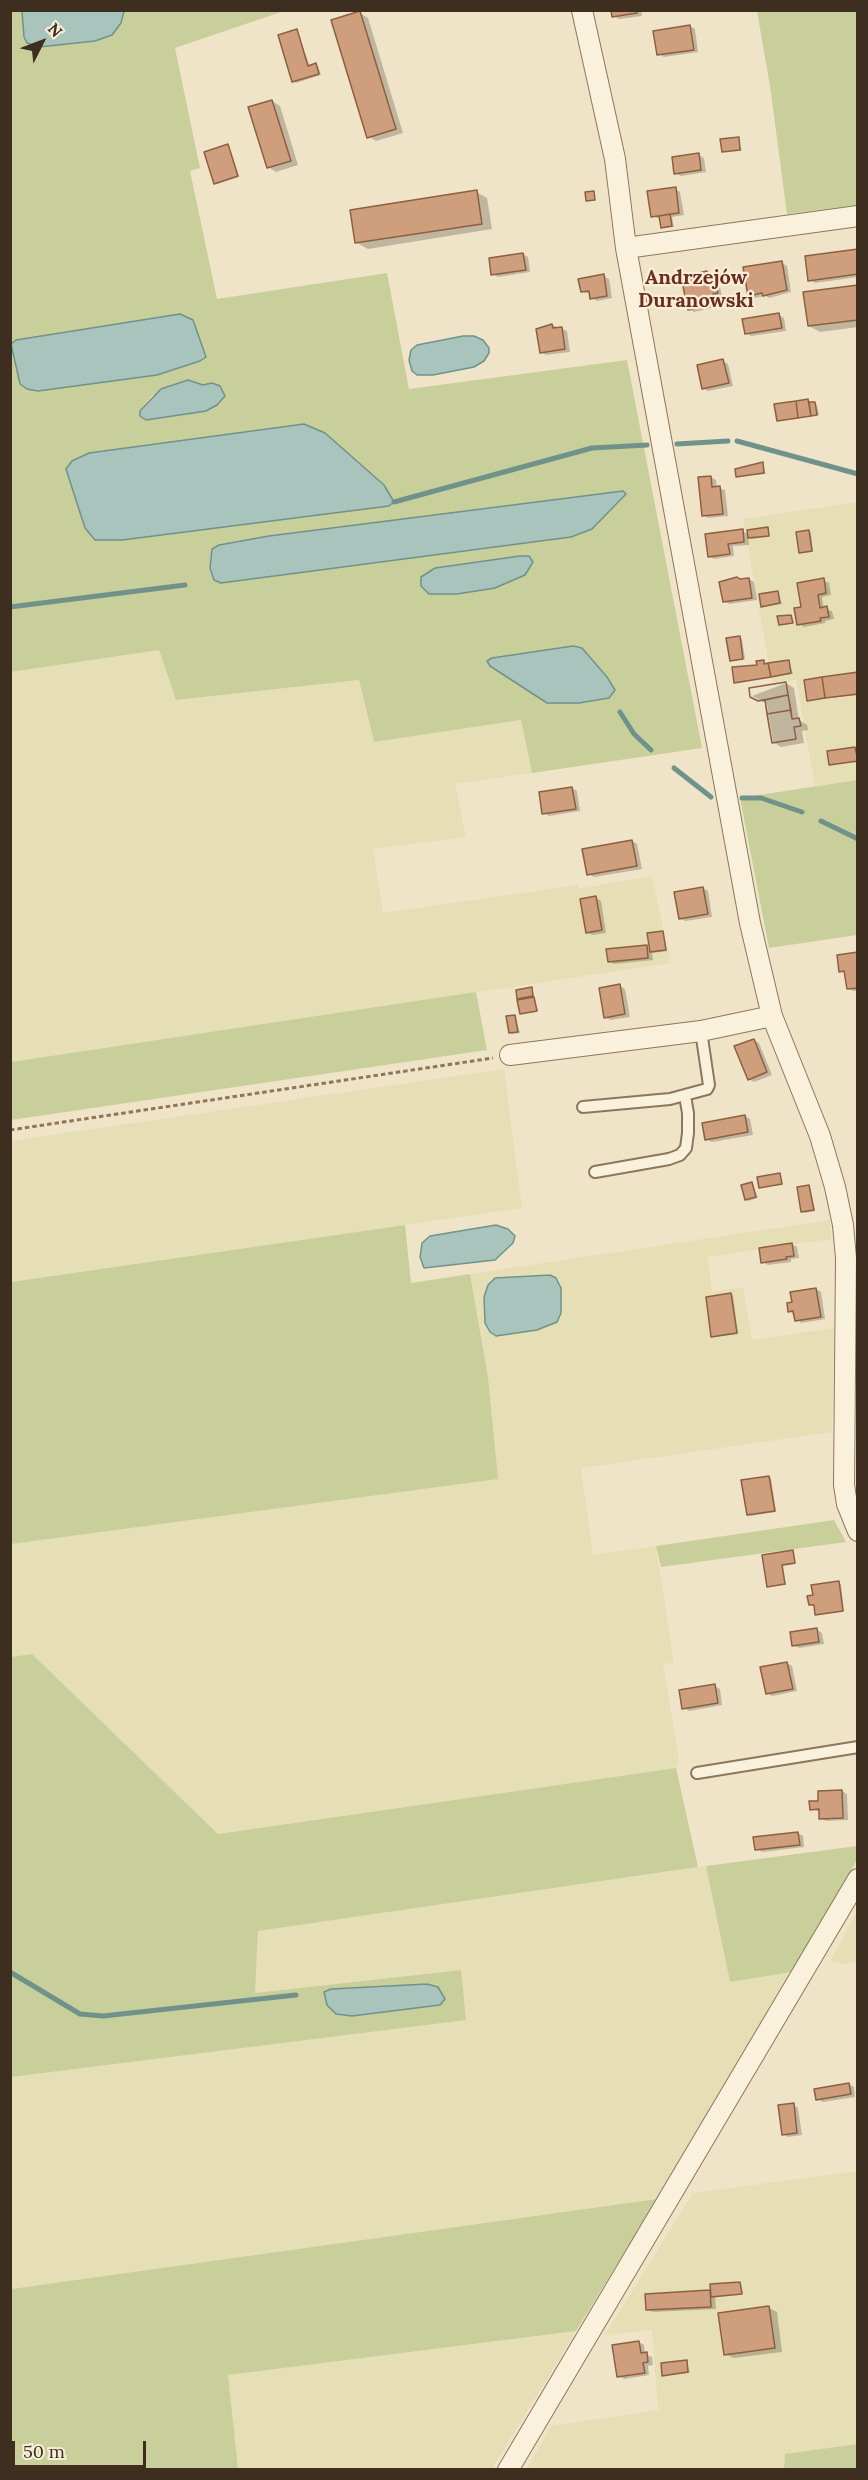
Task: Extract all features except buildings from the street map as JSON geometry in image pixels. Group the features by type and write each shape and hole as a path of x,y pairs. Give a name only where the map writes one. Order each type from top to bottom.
{"street":[{"path":"582,10 615,159 626,248 750,923 772,1016 820,1136 833,1176 843,1225 846,1258 844,1485 847,1504 858,1531"},
{"path":"626,248 858,216"},
{"path":"510,1055 701,1031 772,1016"},
{"path":"508,2469 858,1879"}],"lane":[{"path":"582,1107 670,1099 707,1089 709,1085 701,1031"},
{"path":"595,1172 680,1155 686,1148 688,1133 685,1096"},
{"path":"697,1773 858,1747"}],"path":[{"path":"10,1130 510,1055"}],"shaded area":[{"path":"857,502 857,780 815,786 796,680 772,682 743,519"},
{"path":"159,650 176,700 359,680 374,742 521,720 532,773 455,784 466,837 373,849 383,913 577,885 579,889 652,876 671,963 11,1062 11,672"},
{"path":"504,1069 522,1208 11,1282 10,1141"},
{"path":"830,1220 831,1239 708,1257 712,1292 743,1287 752,1340 834,1328 832,1432 581,1468 593,1555 656,1546 674,1663 663,1664 679,1759 676,1768 218,1834 32,1654 11,1657 10,1544 497,1479 488,1377 470,1274"},
{"path":"706,1866 730,1982 792,1972 657,2199 11,2289 10,2077 465,2020 461,1970 255,1993 258,1931"},
{"path":"857,1912 857,1962 843,1964 830,1961"},
{"path":"857,2171 857,2444 785,2454 784,2469 526,2470 551,2426 658,2410 652,2330 605,2335 693,2193"},
{"path":"576,2331 492,2469 237,2469 228,2375"}],"green space":[{"path":"10,11 284,11 175,48 200,168 190,171 217,299 387,273 409,389 627,360 702,748 532,773 521,720 374,742 359,680 176,700 159,650 11,672","holes":["188,380 203,385 212,383 220,386 225,396 140,416 140,411 152,396"]},
{"path":"757,11 857,11 857,205 787,214 770,86"},
{"path":"857,780 857,935 769,948 740,798"},
{"path":"476,992 487,1050 11,1120 11,1062"},
{"path":"405,1225 411,1283 470,1274 488,1377 498,1479 11,1544 11,1282"},
{"path":"834,1520 846,1542 661,1567 656,1546"},
{"path":"32,1654 218,1834 676,1768 698,1867 258,1931 255,1993 461,1970 466,2020 11,2077 11,1657","holes":["427,1984 384,2011 352,2016 327,2005 324,1992 331,1989"]},
{"path":"857,1846 857,1860 792,1972 730,1982 706,1866"},
{"path":"657,2199 576,2331 228,2375 238,2469 11,2469 11,2289"},
{"path":"857,2444 857,2469 784,2469 785,2454"}],"water":[{"path":"22,10 124,11 121,23 112,35 95,41 39,47 27,43 24,37"},
{"path":"180,314 193,320 206,357 200,361 157,375 38,391 27,389 20,384 11,344 16,340"},
{"path":"474,336 483,340 489,348 484,361 474,367 433,375 417,375 412,371 409,360 411,350 417,345"},
{"path":"188,380 203,385 212,383 220,386 225,396 217,405 206,411 146,420 140,416 140,411 161,389"},
{"path":"304,424 325,433 384,485 394,502 389,506 122,540 95,540 85,528 66,469 72,461 89,453"},
{"path":"623,491 626,494 592,529 571,537 221,583 214,580 210,568 212,549 219,545 269,536"},
{"path":"529,556 533,562 525,575 495,588 457,594 429,594 421,586 421,577 435,568"},
{"path":"573,646 582,648 607,677 615,690 609,698 579,703 547,703 490,666 487,661 492,658"},
{"path":"496,1225 508,1229 515,1236 513,1243 495,1260 424,1268 420,1257 422,1243 430,1236"},
{"path":"550,1275 556,1278 561,1288 561,1313 557,1322 537,1330 496,1336 490,1332 485,1323 484,1297 488,1285 495,1278"},
{"path":"427,1984 438,1987 445,1999 440,2005 352,2016 336,2014 327,2005 324,1992 331,1989"}],"waterway":[{"path":"677,444 728,441"},
{"path":"737,441 858,474"},
{"path":"394,502 592,448 647,445"},
{"path":"10,607 185,585"},
{"path":"620,712 634,734 651,750"},
{"path":"674,768 711,797"},
{"path":"742,798 761,798 802,812"},
{"path":"821,821 858,839"},
{"path":"10,1972 80,2014 103,2016 296,1995"}],"district":[{"name":"Andrzejów Duranowski","path":"696,290"}]}
